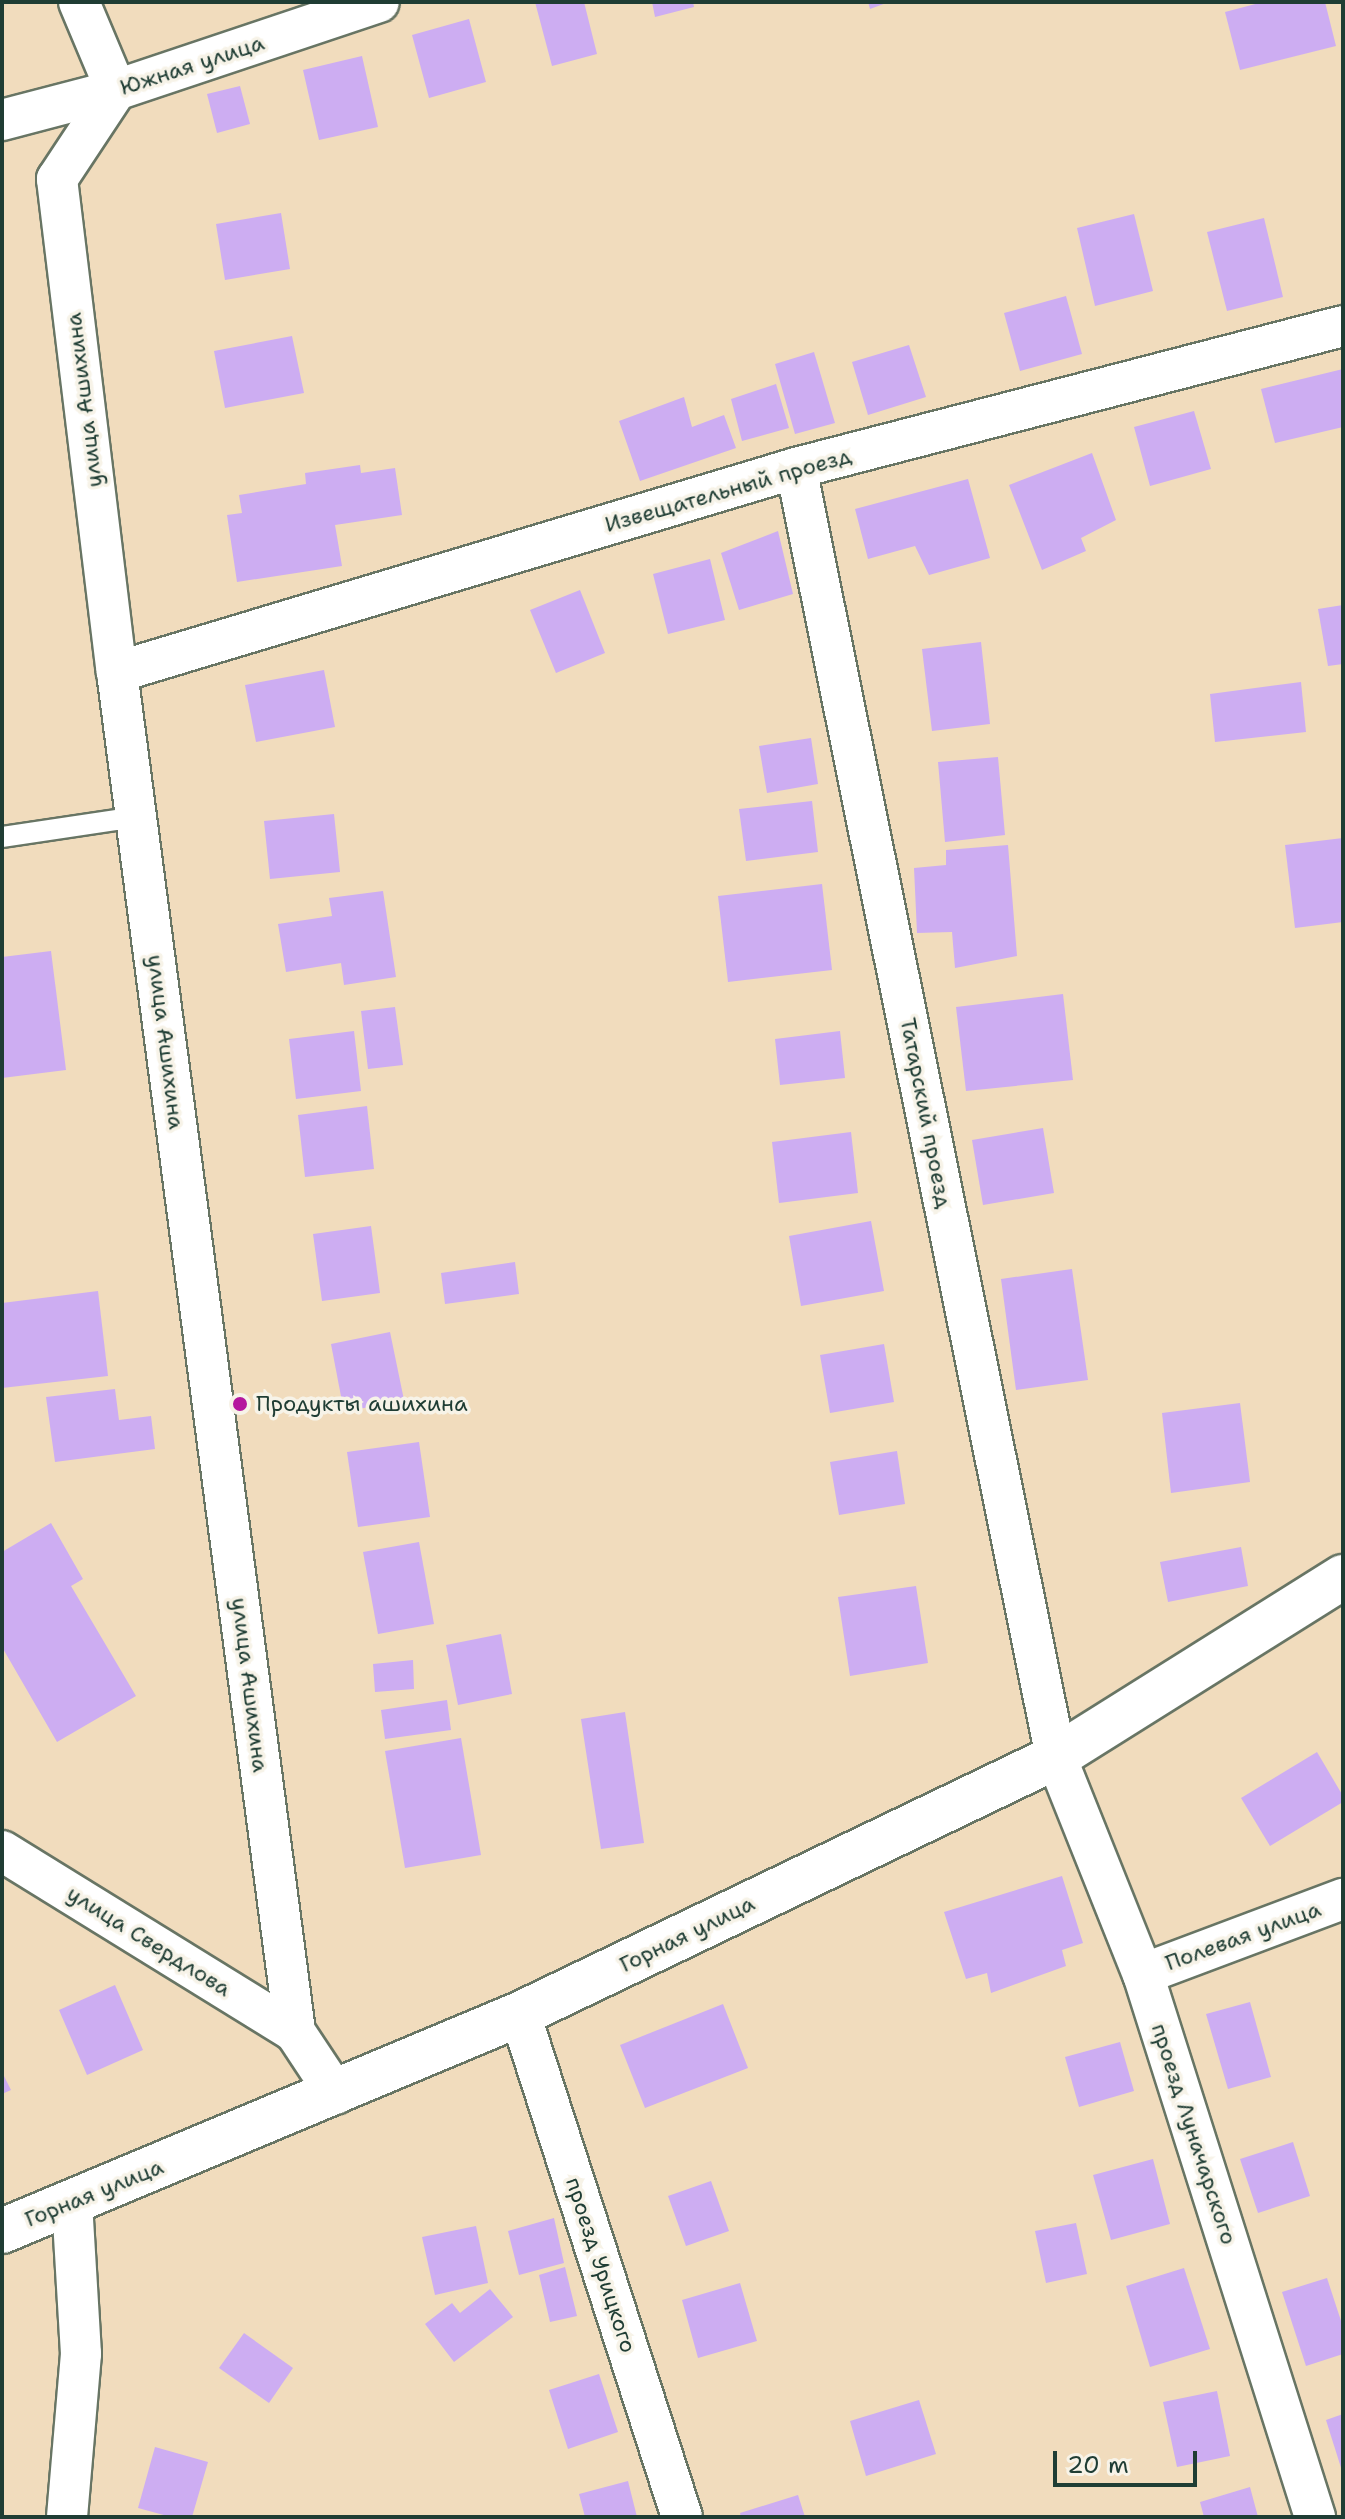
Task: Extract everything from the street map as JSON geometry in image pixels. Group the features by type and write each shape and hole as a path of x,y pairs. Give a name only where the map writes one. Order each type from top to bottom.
{"street":[{"path":"79,2 116,90"},
{"name":"Южная улица","path":"2,120 116,90 379,2"},
{"name":"улица Ашихина","path":"116,90 57,179 117,672 295,2032 336,2094"},
{"name":"Извещательный проезд","path":"117,672 796,468 1343,326"},
{"name":"Татарский проезд","path":"796,468 1056,1757"},
{"name":"Горная улица","path":"2,2231 336,2094 520,2014 1056,1757 1343,1577"},
{"name":"проезд Луначарского","path":"1056,1757 1143,1974 1315,2517"},
{"name":"улица Свердлова","path":"2,1851 295,2032"},
{"name":"Полевая улица","path":"1143,1974 1343,1899"},
{"name":"проезд Урицкого","path":"520,2014 682,2517"},
{"path":"67,2517 81,2354 72,2202"}],"lane":[{"path":"2,837 136,817"}],"building":[{"path":"535,2 584,2 597,54 552,66"},
{"path":"652,2 693,2 694,7 655,17"},
{"path":"868,2 889,2 870,9"},
{"path":"1263,2 1325,2 1336,46 1240,70 1225,12"},
{"path":"469,19 486,82 429,98 412,35"},
{"path":"362,56 378,127 319,140 303,70"},
{"path":"240,86 250,124 217,133 207,94"},
{"path":"281,213 290,269 225,280 216,224"},
{"path":"1134,214 1153,291 1095,306 1077,228"},
{"path":"1264,218 1283,297 1227,311 1207,232"},
{"path":"1066,296 1082,354 1020,371 1004,313"},
{"path":"292,336 304,393 225,408 214,351"},
{"path":"909,345 926,397 868,415 852,362"},
{"path":"814,352 835,423 795,434 775,364"},
{"path":"1343,369 1343,427 1275,443 1261,389"},
{"path":"776,384 789,428 742,441 731,399"},
{"path":"684,397 692,427 724,415 736,448 640,481 619,421"},
{"path":"1194,411 1211,469 1150,486 1134,427"},
{"path":"1092,453 1116,520 1081,538 1086,551 1042,570 1009,485"},
{"path":"360,465 361,473 395,468 402,515 335,525 342,566 237,582 227,515 242,513 239,495 306,484 305,473"},
{"path":"968,479 990,558 929,575 915,546 868,559 855,509"},
{"path":"778,531 793,594 739,610 721,553"},
{"path":"710,559 725,620 668,634 653,574"},
{"path":"580,590 605,653 556,673 530,610"},
{"path":"1343,605 1343,664 1328,666 1318,609"},
{"path":"981,642 990,724 932,731 922,649"},
{"path":"324,670 335,727 256,742 245,685"},
{"path":"1301,682 1306,732 1215,742 1210,694"},
{"path":"811,738 818,784 767,793 759,746"},
{"path":"998,757 1005,835 945,842 938,762"},
{"path":"812,801 818,852 746,861 739,809"},
{"path":"334,814 340,872 270,879 264,821"},
{"path":"1343,838 1343,922 1295,928 1285,845"},
{"path":"1008,845 1017,956 955,968 952,932 917,933 914,868 946,865 946,850"},
{"path":"822,884 832,970 728,982 718,896"},
{"path":"383,891 396,977 344,985 341,963 286,972 278,924 332,916 329,898"},
{"path":"51,951 66,1070 2,1078 2,957"},
{"path":"1063,994 1073,1080 966,1091 956,1007"},
{"path":"395,1007 403,1065 368,1069 361,1011"},
{"path":"354,1031 361,1091 296,1099 289,1039"},
{"path":"840,1031 845,1078 780,1085 775,1039"},
{"path":"367,1106 374,1169 305,1177 298,1115"},
{"path":"1043,1128 1054,1193 983,1205 972,1140"},
{"path":"851,1132 858,1193 779,1203 772,1142"},
{"path":"871,1221 884,1291 801,1306 789,1236"},
{"path":"371,1226 380,1293 322,1301 313,1234"},
{"path":"515,1262 519,1294 445,1304 441,1273"},
{"path":"1072,1269 1088,1380 1016,1390 1001,1279"},
{"path":"98,1291 108,1376 2,1388 2,1303"},
{"path":"390,1332 404,1400 344,1412 331,1344"},
{"path":"884,1344 894,1402 830,1413 820,1355"},
{"path":"115,1389 119,1420 151,1416 155,1449 55,1462 46,1397"},
{"path":"1240,1403 1250,1482 1171,1493 1162,1413"},
{"path":"419,1442 430,1517 358,1527 347,1452"},
{"path":"897,1451 905,1504 839,1515 830,1462"},
{"path":"51,1523 83,1579 71,1586 136,1696 57,1742 2,1647 2,1552"},
{"path":"419,1542 434,1624 378,1634 363,1552"},
{"path":"1241,1547 1248,1586 1168,1602 1160,1562"},
{"path":"916,1586 928,1663 850,1676 838,1597"},
{"path":"501,1634 512,1694 458,1705 446,1645"},
{"path":"413,1660 414,1689 375,1692 373,1664"},
{"path":"447,1700 451,1730 385,1739 381,1710"},
{"path":"625,1712 644,1843 601,1849 581,1719"},
{"path":"461,1738 481,1855 405,1868 385,1751"},
{"path":"1317,1752 1343,1796 1343,1802 1270,1846 1241,1798"},
{"path":"1062,1876 1083,1943 1062,1950 1066,1966 991,1993 987,1973 966,1979 944,1912"},
{"path":"115,1985 143,2050 87,2075 59,2010"},
{"path":"1250,2002 1271,2077 1228,2089 1206,2014"},
{"path":"723,2004 748,2068 645,2108 620,2045"},
{"path":"1120,2042 1134,2091 1079,2107 1065,2057"},
{"path":"2,2072 11,2090 2,2094"},
{"path":"1293,2142 1310,2196 1258,2213 1240,2159"},
{"path":"1153,2159 1170,2224 1111,2240 1093,2175"},
{"path":"711,2181 729,2231 686,2246 668,2196"},
{"path":"554,2218 564,2263 519,2275 508,2231"},
{"path":"1076,2223 1087,2274 1046,2283 1035,2231"},
{"path":"476,2226 488,2283 435,2295 422,2237"},
{"path":"565,2267 577,2316 550,2322 539,2275"},
{"path":"1184,2268 1210,2349 1150,2367 1126,2286"},
{"path":"1327,2278 1343,2327 1343,2354 1306,2366 1282,2292"},
{"path":"740,2283 757,2341 698,2358 682,2300"},
{"path":"490,2289 513,2317 454,2362 425,2324 452,2303 460,2313"},
{"path":"244,2333 293,2368 269,2403 219,2368"},
{"path":"599,2374 618,2432 568,2449 549,2390"},
{"path":"1217,2391 1230,2456 1177,2467 1163,2402"},
{"path":"919,2400 936,2454 866,2476 850,2421"},
{"path":"1343,2414 1343,2471 1342,2471 1326,2420"},
{"path":"155,2447 208,2462 192,2517 171,2517 138,2508"},
{"path":"628,2481 637,2517 585,2517 579,2494"},
{"path":"1250,2487 1258,2517 1204,2517 1200,2502"},
{"path":"798,2495 805,2517 741,2517 740,2513"}],"place":[{"name":"Продукты ашихина","path":"240,1404"}]}
